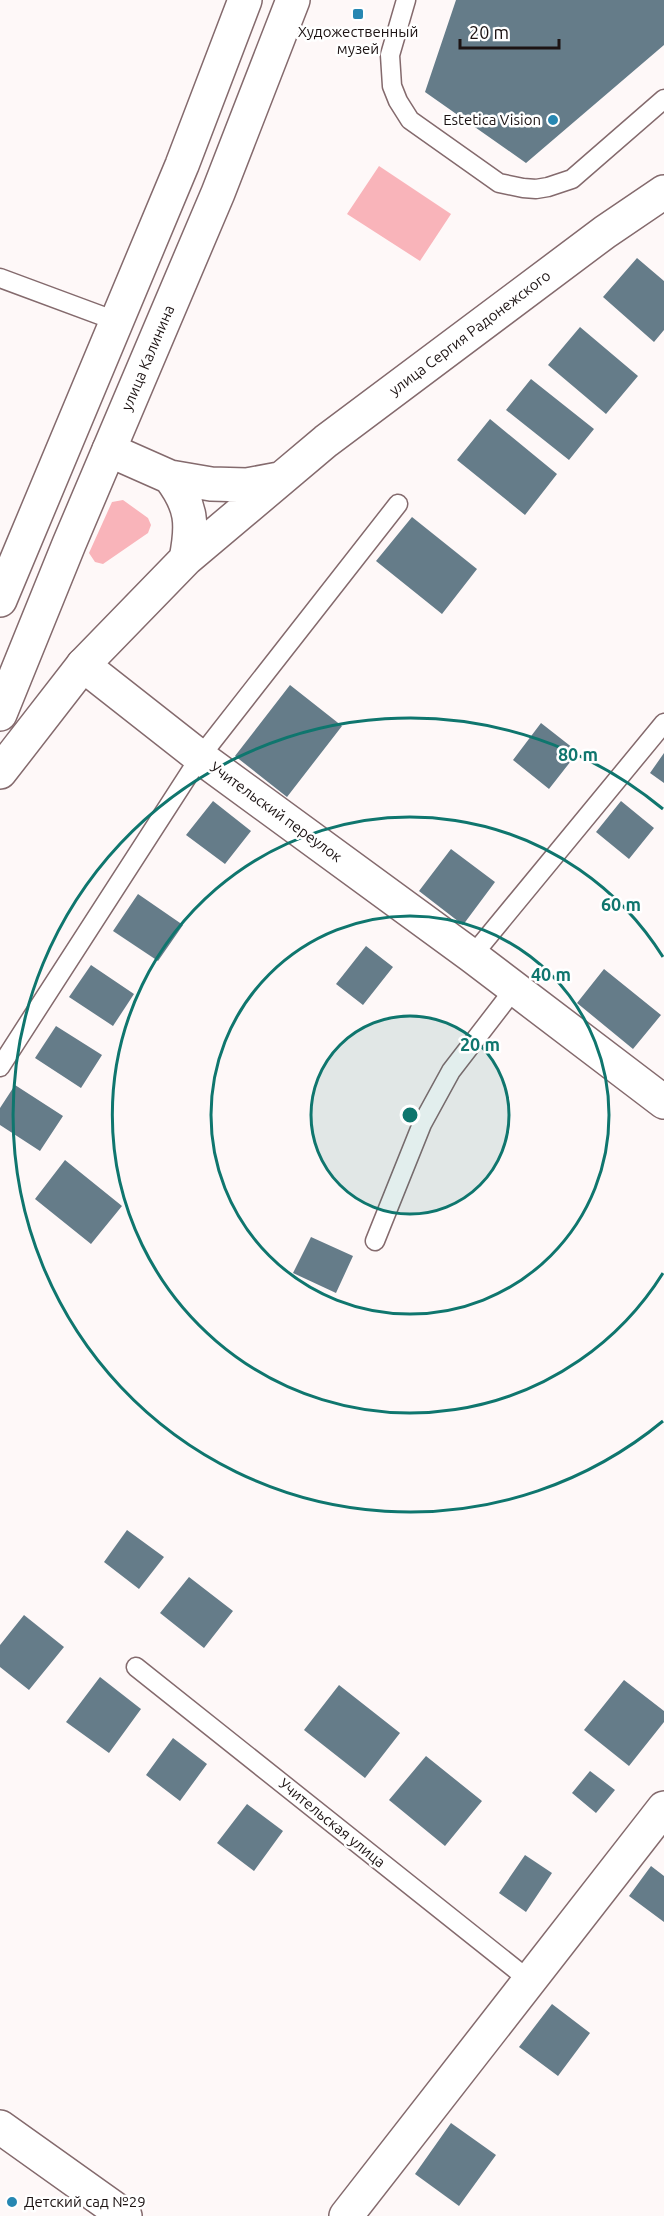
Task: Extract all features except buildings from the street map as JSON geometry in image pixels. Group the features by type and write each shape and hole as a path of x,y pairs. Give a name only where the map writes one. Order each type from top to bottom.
{"street":[{"path":"0,600 182,165 245,0"},
{"name":"улица Калинина","path":"0,714 218,193 293,0"},
{"name":"улица Сергия Радонежского","path":"0,772 83,665 186,559 279,479 577,252 664,192"},
{"name":"улица Сергия Радонежского","path":"68,435 170,477 211,484 246,485 279,479"},
{"path":"170,477 182,493 190,512 191,534 186,559"},
{"name":"Учительский переулок","path":"83,665 200,757 472,956 664,1102"},
{"path":"346,2216 529,1980 659,1823"},
{"path":"0,2127 125,2216"}],"lane":[{"path":"406,0 390,55 392,86 398,101 410,120 499,183 523,189 536,189 554,186 572,179 664,99"},
{"path":"0,278 116,321"},
{"path":"0,1067 200,757 398,504"},
{"path":"472,956 664,723"},
{"path":"375,1241 422,1124 451,1071 515,988"},
{"name":"Учительская улица","path":"136,1667 529,1980"}],"shaded area":[{"path":"379,166 451,214 420,261 347,214"},
{"path":"123,500 148,518 151,525 148,533 103,564 95,562 89,553 112,502"}],"place":[{"name":"Художественный музей","path":"358,14"},
{"name":"Estetica Vision","path":"553,120"},
{"name":"Детский сад №29","path":"12,2202"}]}
